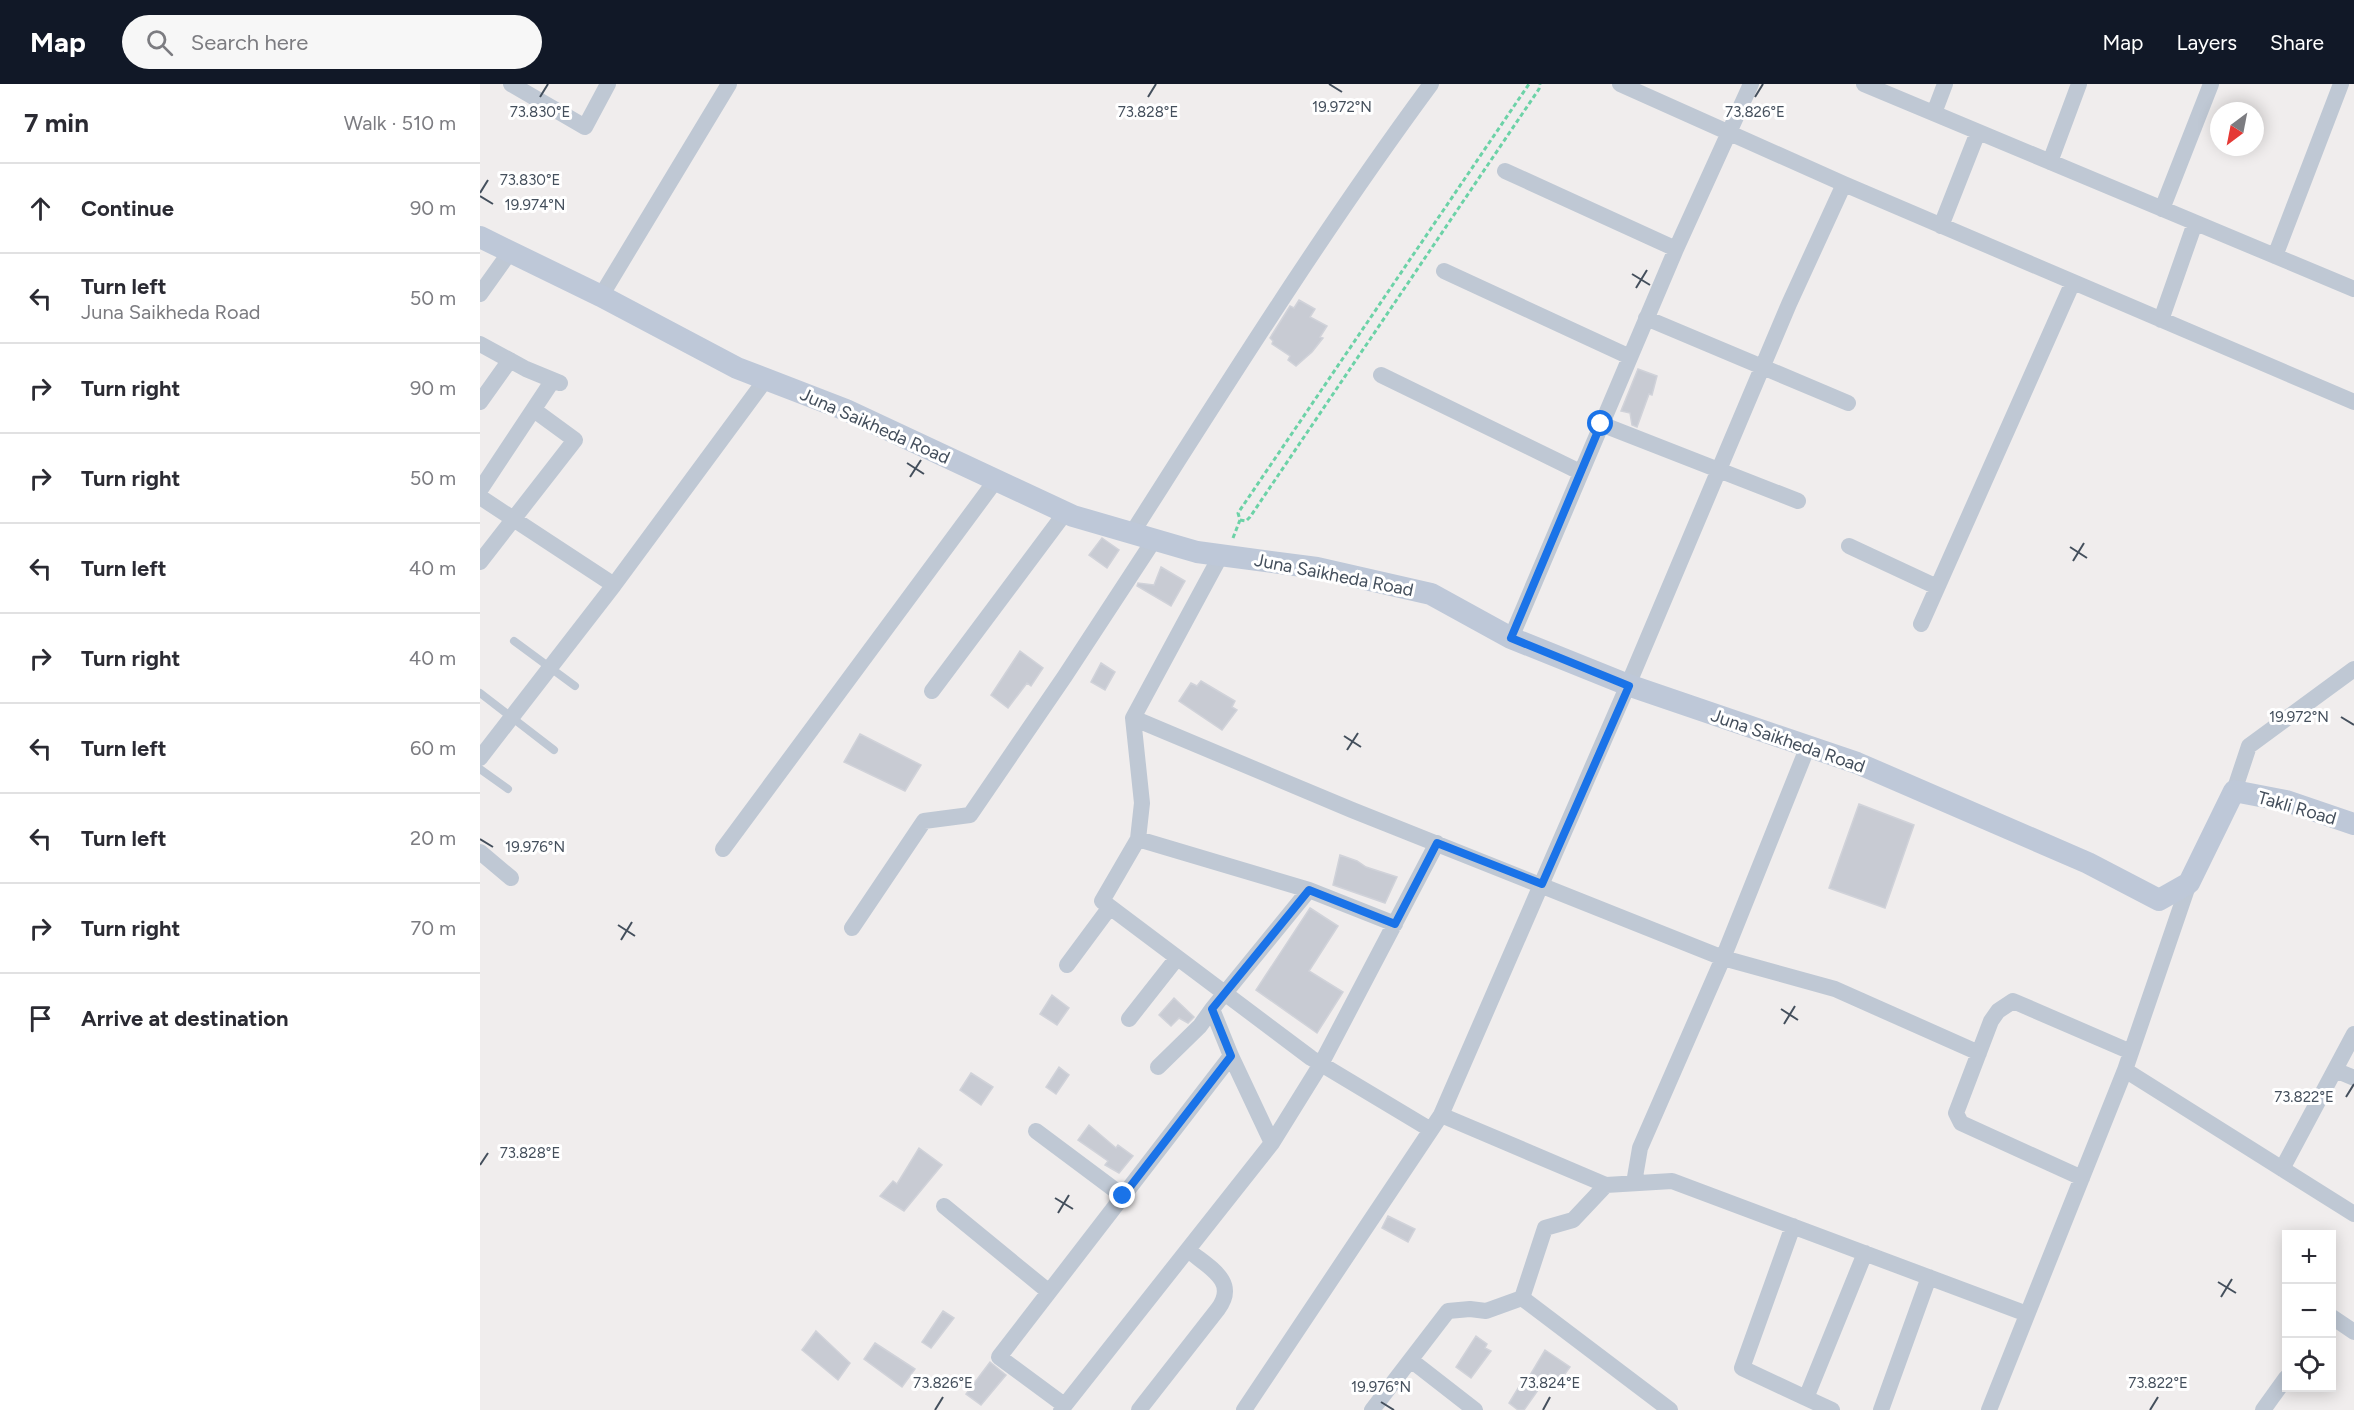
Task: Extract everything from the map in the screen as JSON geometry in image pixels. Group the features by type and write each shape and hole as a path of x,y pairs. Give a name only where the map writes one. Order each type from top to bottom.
{"main road":[{"name":"Juna Saikheda Road","path":"480,237 601,296 737,368 846,410 1065,513 1197,552 1317,568 1431,594 1511,638 1629,686 1857,763 2088,862 2159,900 2189,883"},
{"name":"Takli Road","path":"2189,883 2234,792 2286,801 2354,824"}],"street":[{"path":"511,84 585,127 608,84"},
{"path":"601,296 729,84"},
{"path":"1132,533 1310,256 1362,178 1431,84"},
{"path":"1620,84 1844,184 2354,402"},
{"path":"1511,638 1646,318 1751,84"},
{"path":"1864,84 2354,289"},
{"path":"1934,112 1945,84"},
{"path":"2050,162 2079,84"},
{"path":"2162,209 2211,84"},
{"path":"2275,256 2341,84"},
{"path":"1941,226 1978,132"},
{"path":"1505,171 1676,249"},
{"path":"1244,1410 1441,1115 1629,686 1762,367 1844,184"},
{"path":"2161,320 2195,223"},
{"path":"480,294 510,252"},
{"path":"1444,271 1630,357"},
{"path":"1921,624 2073,282"},
{"path":"1646,318 1848,403"},
{"path":"480,344 557,382 534,410 480,490"},
{"path":"480,402 510,360"},
{"path":"1381,375 1580,472"},
{"path":"480,758 614,585 766,379"},
{"path":"480,562 575,440 534,410"},
{"path":"1601,424 1798,501"},
{"path":"723,849 996,480"},
{"path":"480,496 614,585"},
{"path":"932,691 1065,513"},
{"path":"852,928 924,821 970,815 1154,540"},
{"path":"1849,546 1937,587"},
{"path":"1223,555 1133,718 1142,802 1138,838 1102,902 1322,1064 1431,1130"},
{"path":"2234,792 2249,746 2354,669"},
{"path":"1133,718 1723,958 1835,989 1978,1053"},
{"path":"1634,1183 1640,1148 1723,958 1808,746"},
{"path":"1138,838 1309,890 1395,924"},
{"path":"1231,1056 999,1357 1063,1408 1272,1143 1322,1064 1437,843"},
{"path":"480,852 511,878"},
{"path":"1989,1410 2132,1052 2189,883"},
{"path":"1158,1068 1200,1026 1309,890"},
{"path":"1067,965 1110,907"},
{"path":"1129,1019 1177,958"},
{"path":"2082,1178 1961,1123 1956,1113 1978,1053 1998,1011 2013,1001 2132,1052"},
{"path":"1212,1009 1231,1056 1272,1143"},
{"path":"2282,1169 2354,1034"},
{"path":"2125,1070 2354,1214"},
{"path":"2335,1070 2354,1078"},
{"path":"1441,1115 1606,1185 1672,1181 2028,1314"},
{"path":"1036,1131 1123,1196"},
{"path":"1522,1298 1545,1228 1573,1220 1606,1185"},
{"path":"944,1206 1049,1292"},
{"path":"1793,1226 1742,1368 1832,1410"},
{"path":"1139,1410 1218,1309 1226,1295 1224,1282 1188,1250"},
{"path":"1806,1398 1866,1253"},
{"path":"1881,1410 1929,1277"},
{"path":"1372,1410 1412,1361 1448,1311 1470,1309 1486,1311 1522,1298"},
{"path":"1522,1298 1670,1410"},
{"path":"2336,1320 2354,1332"},
{"path":"1412,1361 1474,1410"},
{"path":"2263,1410 2282,1384"}],"lane":[{"path":"514,641 575,687"},
{"path":"480,693 554,750"},
{"path":"480,769 508,789"}],"path":[{"path":"1223,555 1240,520 1238,513 1529,84"},
{"path":"1240,520 1246,521 1250,517 1539,89 1540,84"}],"building":[{"path":"1299,300 1315,309 1310,317 1327,326 1320,337 1323,338 1296,366 1288,360 1290,356 1272,344 1273,341 1270,338 1290,306 1294,308"},
{"path":"1638,369 1657,376 1652,395 1649,394 1637,427 1632,425 1630,413 1621,411"},
{"path":"1102,538 1119,550 1107,568 1089,555"},
{"path":"1161,567 1185,581 1171,606 1137,586 1138,583 1154,585"},
{"path":"1020,651 1043,668 1031,686 1027,683 1008,708 991,695"},
{"path":"1101,663 1115,672 1105,690 1091,682"},
{"path":"1201,681 1235,701 1232,707 1237,710 1222,730 1179,701 1191,683 1197,686"},
{"path":"860,734 921,765 905,791 844,762"},
{"path":"1859,804 1914,825 1885,908 1829,888"},
{"path":"1340,855 1366,867 1397,877 1385,903 1333,885"},
{"path":"1310,908 1338,926 1309,971 1343,992 1317,1033 1256,990"},
{"path":"1052,995 1069,1008 1057,1025 1040,1014"},
{"path":"1174,998 1194,1017 1188,1023 1179,1018 1171,1026 1159,1015"},
{"path":"1059,1067 1069,1075 1056,1094 1046,1087"},
{"path":"971,1073 993,1087 981,1105 960,1090"},
{"path":"1089,1125 1116,1148 1118,1145 1133,1156 1119,1173 1105,1165 1108,1161 1078,1140"},
{"path":"919,1148 942,1165 904,1211 880,1196 893,1181 897,1184"},
{"path":"1388,1216 1415,1229 1408,1242 1382,1228"},
{"path":"943,1311 954,1318 931,1348 922,1342"},
{"path":"816,1331 850,1363 838,1380 802,1350"},
{"path":"1476,1336 1487,1344 1485,1348 1491,1351 1471,1378 1456,1367"},
{"path":"875,1343 915,1369 902,1387 864,1359"},
{"path":"1545,1350 1570,1367 1560,1381 1550,1373 1524,1410 1518,1410 1509,1403 1523,1380 1526,1382"},
{"path":"990,1362 1006,1375 981,1405 966,1394"}],"route":[{"path":"1123,1196 1231,1056 1212,1009 1309,890 1395,924 1437,843 1542,884 1629,686 1511,638 1601,424"}]}
